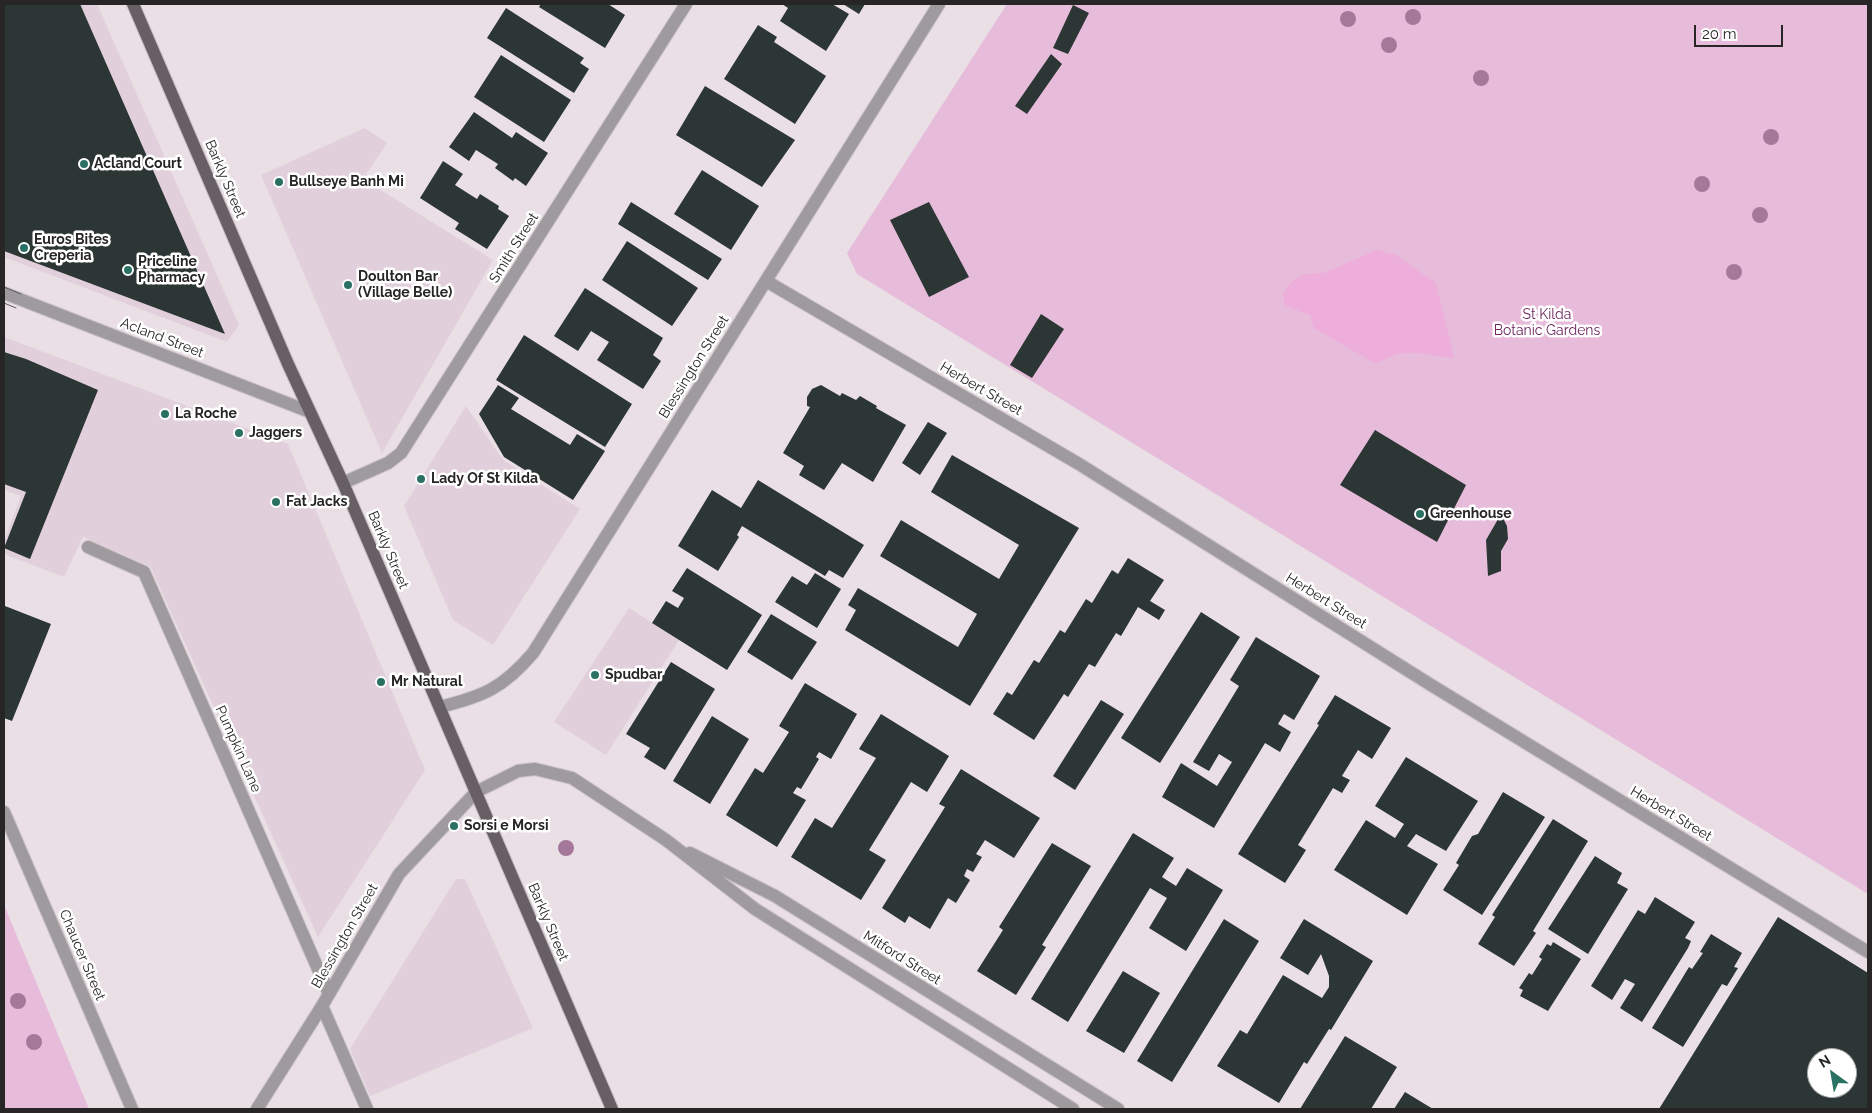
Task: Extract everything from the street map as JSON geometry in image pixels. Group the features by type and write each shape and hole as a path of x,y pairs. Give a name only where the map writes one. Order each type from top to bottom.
{"main road":[{"name":"Barkly Street","path":"133,4 310,412 343,483 612,1109"}],"street":[{"name":"Smith Street","path":"343,483 388,463 401,453 686,4"},
{"name":"Blessington Street","path":"440,707 472,699 498,687 516,673 533,653 939,4"},
{"name":"Herbert Street","path":"766,281 1079,464 1431,685 1868,952"},
{"name":"Acland Street","path":"4,293 310,412"},
{"name":"Pumpkin Lane","path":"88,548 144,572 329,994"},
{"name":"Mitford Street","path":"476,792 518,771 534,769 572,778 666,840 787,903 1118,1109"},
{"name":"Blessington Street","path":"257,1109 322,1006 399,874 476,792"},
{"name":"Chaucer Street","path":"4,812 132,1109"},
{"name":"Mitford Street","path":"666,840 712,878 776,922 1073,1109"},
{"path":"776,922 787,903"},
{"path":"322,1006 367,1109"}],"shaded area":[{"path":"4,4 97,4 239,325 227,342 4,257"},
{"path":"365,128 387,143 363,179 493,260 382,453 261,175"},
{"path":"1377,250 1396,255 1436,283 1454,358 1405,353 1387,358 1376,364 1314,328 1310,315 1285,306 1283,294 1291,282 1304,274 1323,273"},
{"path":"4,337 288,444 425,770 318,937 150,566 83,537 64,577 4,554 4,541 21,496 4,490"},
{"path":"466,406 503,460 580,509 493,645 453,620 404,506"},
{"path":"629,608 679,640 606,755 554,722"},
{"path":"456,879 465,879 533,1028 370,1096 350,1049"}],"green space":[{"name":"St Kilda Botanic Gardens","path":"1007,4 1868,4 1868,894 857,274 847,253"},
{"path":"4,905 89,1109 4,1109"}],"building":[{"name":"Acland Court","path":"4,4 80,4 225,334 4,251"},
{"path":"541,4 608,4 625,15 605,48 539,7"},
{"path":"782,4 832,4 849,14 826,51 780,21 788,8"},
{"path":"843,4 865,4 859,14"},
{"path":"1073,5 1089,13 1068,54 1053,48"},
{"path":"506,8 584,58 580,63 589,69 574,93 487,38"},
{"path":"758,25 777,37 774,42 826,76 795,124 724,79"},
{"path":"1051,54 1062,64 1027,114 1015,106"},
{"path":"501,55 571,100 544,142 474,97"},
{"path":"705,86 795,140 762,187 676,135"},
{"path":"474,112 512,138 516,132 548,153 526,186 515,178 513,181 495,168 498,164 476,150 469,161 449,147"},
{"path":"443,161 463,174 455,185 477,199 480,194 499,206 498,209 509,216 487,249 455,229 459,223 420,198"},
{"path":"702,170 759,206 731,250 674,214"},
{"path":"631,202 722,259 708,280 618,224"},
{"path":"929,202 969,277 929,297 890,220"},
{"path":"627,241 698,288 672,326 602,280"},
{"path":"585,288 663,338 653,355 661,361 643,389 597,360 609,342 591,331 578,351 554,336"},
{"path":"1041,314 1064,329 1032,378 1010,365"},
{"path":"524,335 632,404 605,447 496,380"},
{"path":"4,352 26,359 98,390 30,559 4,548 26,492 4,484"},
{"path":"498,385 519,398 511,409 570,445 577,434 605,451 573,500 504,457 479,414"},
{"path":"821,385 840,396 842,393 856,400 860,396 877,406 876,408 906,425 873,482 842,463 824,490 799,475 804,466 783,453 810,407 807,406 807,397 812,389"},
{"path":"928,422 947,433 920,475 902,463"},
{"name":"Greenhouse","path":"1375,430 1466,485 1437,542 1340,485"},
{"path":"952,455 1079,528 970,706 845,630 856,610 848,605 858,588 958,647 977,614 880,556 901,520 999,579 1019,545 931,492"},
{"path":"758,480 864,545 843,578 829,570 825,576 742,526 737,535 739,537 718,571 678,546 712,490 741,508"},
{"path":"1501,514 1507,526 1508,539 1501,551 1501,571 1488,576 1486,540"},
{"path":"1128,558 1164,580 1150,601 1165,610 1159,620 1138,607 1121,636 1116,633 1095,667 1089,664 1068,697 1064,694 1034,740 993,714 1007,692 1012,695 1034,660 1039,663 1060,630 1065,633 1086,599 1092,603 1112,570 1118,574"},
{"path":"687,568 762,615 727,670 652,623 666,601 678,608 684,598 672,591"},
{"path":"815,573 841,589 817,628 775,602 792,576 807,585"},
{"path":"5,606 51,624 12,721 4,718"},
{"path":"1201,612 1240,637 1160,763 1121,738"},
{"path":"771,614 817,642 792,680 747,652"},
{"path":"1256,637 1320,676 1294,720 1284,714 1278,724 1291,732 1280,752 1265,743 1214,828 1162,797 1181,763 1217,786 1232,762 1219,754 1209,771 1193,762 1239,686 1230,680"},
{"path":"671,662 715,689 665,770 644,757 650,748 626,734"},
{"path":"805,683 857,714 831,759 819,752 816,757 819,759 801,789 797,787 793,793 806,800 777,847 726,815 755,768 763,773 789,732 779,726"},
{"path":"1335,695 1391,728 1372,759 1358,750 1342,776 1350,780 1342,793 1333,788 1298,845 1306,850 1285,883 1238,854 1319,725 1317,724"},
{"path":"1101,700 1124,714 1075,790 1053,776"},
{"path":"881,714 949,756 927,792 911,782 869,850 886,860 861,900 791,857 815,818 832,828 876,758 859,749"},
{"path":"712,716 749,739 710,804 673,781"},
{"path":"1406,757 1478,801 1446,851 1416,834 1407,846 1438,864 1407,915 1334,870 1366,820 1395,838 1404,824 1375,806"},
{"path":"961,769 1040,818 1014,858 985,840 976,854 982,857 973,872 967,869 964,876 970,880 956,903 948,898 930,929 909,916 905,923 882,908 945,807 939,804"},
{"path":"1503,792 1545,817 1482,915 1443,890 1459,865 1456,863 1472,836 1478,834"},
{"path":"1553,819 1588,841 1533,931 1536,933 1514,966 1478,944 1495,917 1492,915"},
{"path":"1133,833 1174,858 1162,877 1176,886 1187,868 1223,890 1186,951 1149,928 1167,898 1150,888 1068,1022 1031,999"},
{"path":"1052,843 1091,866 1042,945 1046,947 1016,995 977,971 1003,930 999,927"},
{"path":"1595,856 1622,873 1617,883 1628,889 1588,954 1548,929"},
{"path":"1655,897 1695,922 1685,938 1691,941 1688,948 1642,1022 1620,1008 1635,984 1625,979 1612,1000 1591,986 1638,910 1645,914"},
{"path":"1778,917 1868,973 1868,1109 1659,1109"},
{"path":"1224,919 1259,941 1172,1082 1137,1061"},
{"path":"1304,919 1373,961 1331,1030 1329,1029 1307,1064 1304,1062 1279,1103 1217,1066 1240,1030 1247,1034 1283,975 1322,998 1329,987 1329,976 1321,954 1308,975 1280,958"},
{"path":"1711,934 1742,953 1734,967 1738,968 1727,986 1722,984 1683,1047 1652,1028 1689,967 1692,969 1703,953 1700,952"},
{"path":"1553,942 1581,959 1548,1011 1520,996 1523,990 1519,988 1529,973 1532,975 1542,959 1539,957 1547,944 1551,946"},
{"path":"1123,971 1160,993 1124,1053 1086,1031"},
{"path":"1345,1036 1397,1067 1371,1109 1300,1109"},
{"path":"1405,1092 1433,1109 1394,1109"}],"tram line":[{"path":"4,287 21,294"},
{"path":"4,303 16,308"}],"place":[{"name":"Acland Court","path":"84,164"},
{"name":"Bullseye Banh Mi","path":"279,182"},
{"name":"Euros Bites Creperia","path":"24,248"},
{"name":"Priceline Pharmacy","path":"128,270"},
{"name":"Doulton Bar (Village Belle)","path":"348,285"},
{"name":"La Roche","path":"165,414"},
{"name":"Jaggers","path":"239,433"},
{"name":"Lady Of St Kilda","path":"421,479"},
{"name":"Fat Jacks","path":"276,502"},
{"name":"Greenhouse","path":"1420,514"},
{"name":"Spudbar","path":"595,675"},
{"name":"Mr Natural","path":"381,682"},
{"name":"Sorsi e Morsi","path":"454,826"}]}
